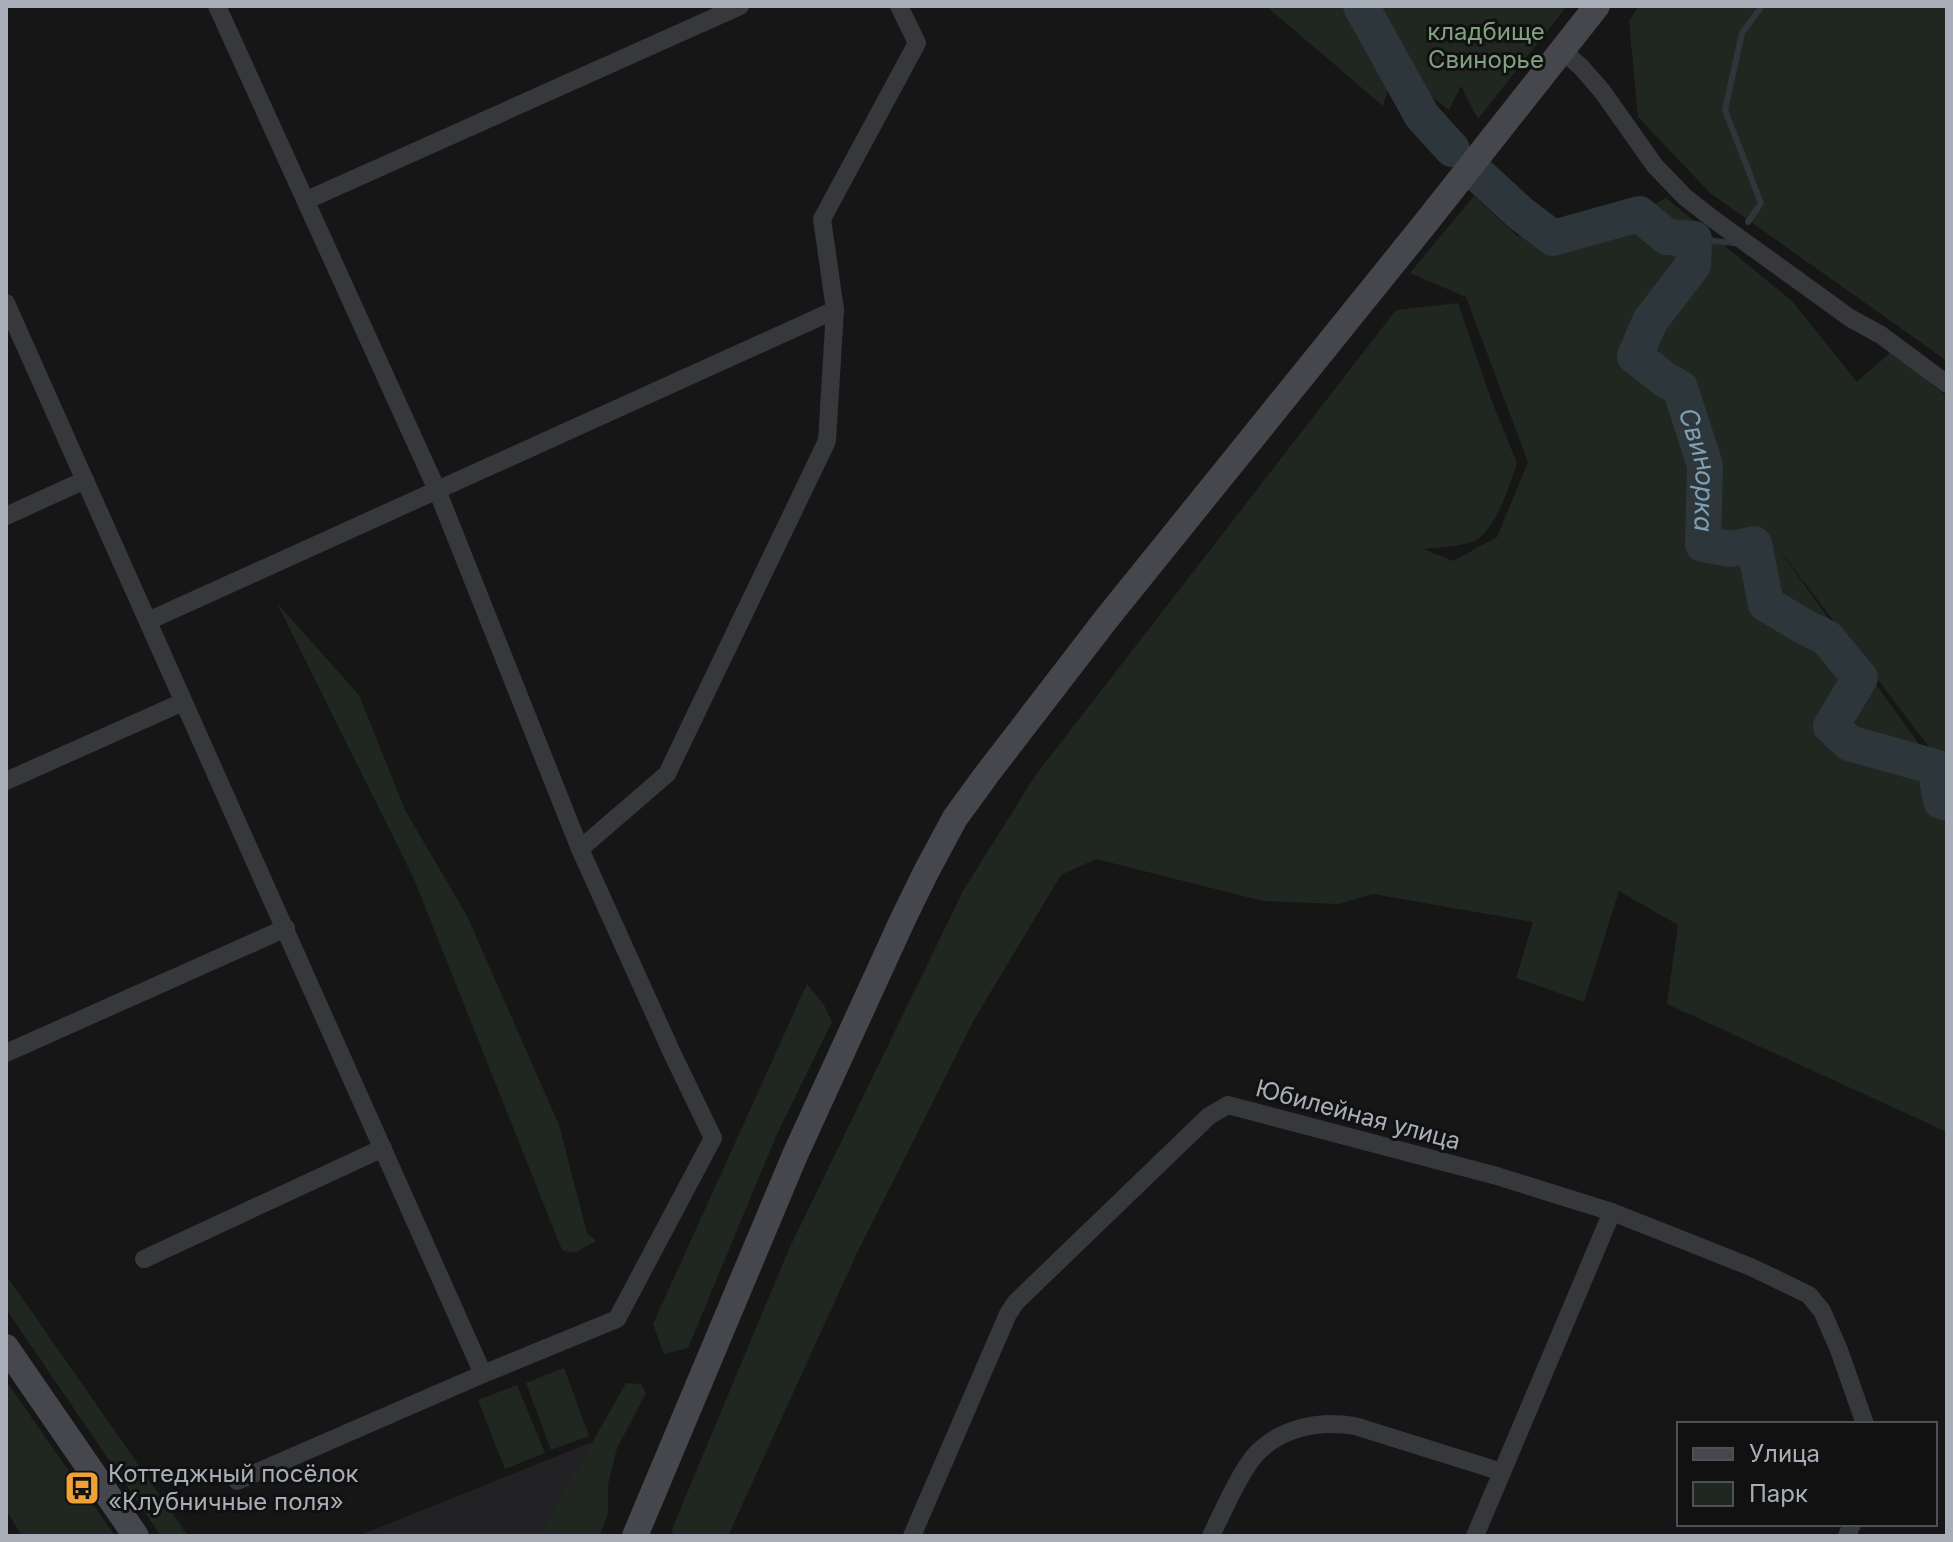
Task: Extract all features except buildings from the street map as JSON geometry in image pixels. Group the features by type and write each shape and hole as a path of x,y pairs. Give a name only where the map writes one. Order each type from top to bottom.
{"main road":[{"path":"635,1536 795,1155 908,907 955,818 1107,618 1597,6"},
{"path":"6,1347 136,1536"}],"street":[{"path":"217,6 437,490 580,849 713,1138 617,1319 237,1481"},
{"path":"307,200 740,6"},
{"path":"580,849 667,774 827,441 835,310 822,219 917,43 899,6"},
{"path":"1562,50 1602,91 1655,166 1685,197 1850,318 1881,335 1947,384"},
{"path":"6,303 483,1374"},
{"path":"148,621 835,310"},
{"path":"6,516 85,480"},
{"path":"6,781 183,702"},
{"path":"6,1053 286,928"},
{"name":"Юбилейная улица","path":"912,1536 1008,1314 1016,1302 1216,1110 1228,1105 1497,1176 1612,1212 1751,1267 1809,1295 1822,1311 1839,1350 1864,1422"},
{"path":"144,1259 383,1148"},
{"path":"1475,1536 1612,1212"},
{"path":"1211,1536 1246,1467 1256,1454 1282,1435 1320,1424 1355,1426 1502,1472"}],"shaded area":[{"path":"592,1442 542,1536 358,1536"}],"green space":[{"name":"кладбище Свинорье","path":"1266,6 1567,6 1478,119 1461,86 1449,110 1395,68 1383,106"},
{"path":"1639,6 1947,6 1947,361 1710,193 1638,117 1629,21"},
{"path":"1474,196 1517,236 1583,243 1666,198 1792,301 1857,382 1892,351 1947,397 1947,771 1773,541 1947,783 1947,1132 1667,1004 1678,925 1619,891 1584,1002 1516,978 1533,922 1373,894 1338,904 1263,901 1096,859 1061,875 975,1018 856,1255 728,1536 673,1536 672,1529 789,1249 963,891 1035,776 1396,310 1458,303 1517,463 1501,506 1482,536 1461,544 1423,549 1453,561 1497,537 1528,462 1466,297 1410,273"},
{"path":"277,603 359,695 405,810 467,916 559,1125 587,1233 596,1241 574,1253 562,1250 414,879"},
{"path":"807,984 824,1005 832,1022 777,1134 688,1348 664,1354 653,1324"},
{"path":"6,1275 188,1536 161,1536 6,1309"},
{"path":"564,1368 589,1436 551,1450 526,1383"},
{"path":"6,1381 115,1536 22,1536 6,1510"},
{"path":"626,1383 641,1384 646,1393 617,1448 608,1484 608,1514 599,1536 539,1536"},
{"path":"517,1385 545,1453 505,1469 478,1400"}],"waterway":[{"name":"Свинорка","path":"1361,6 1422,116 1452,149"},
{"path":"1748,222 1761,203 1725,110 1742,33 1762,6"},
{"name":"Свинорка","path":"1481,177 1553,238 1639,214 1667,237 1694,239 1693,265 1650,321 1635,356 1680,388 1705,465 1703,544 1731,549 1754,544 1766,604 1827,638 1860,678 1831,726 1849,743 1935,767 1941,801 1947,803"},
{"path":"1694,239 1734,243"}],"place":[{"name":"Коттеджный посёлок «Клубничные поля»","path":"82,1488"}]}
